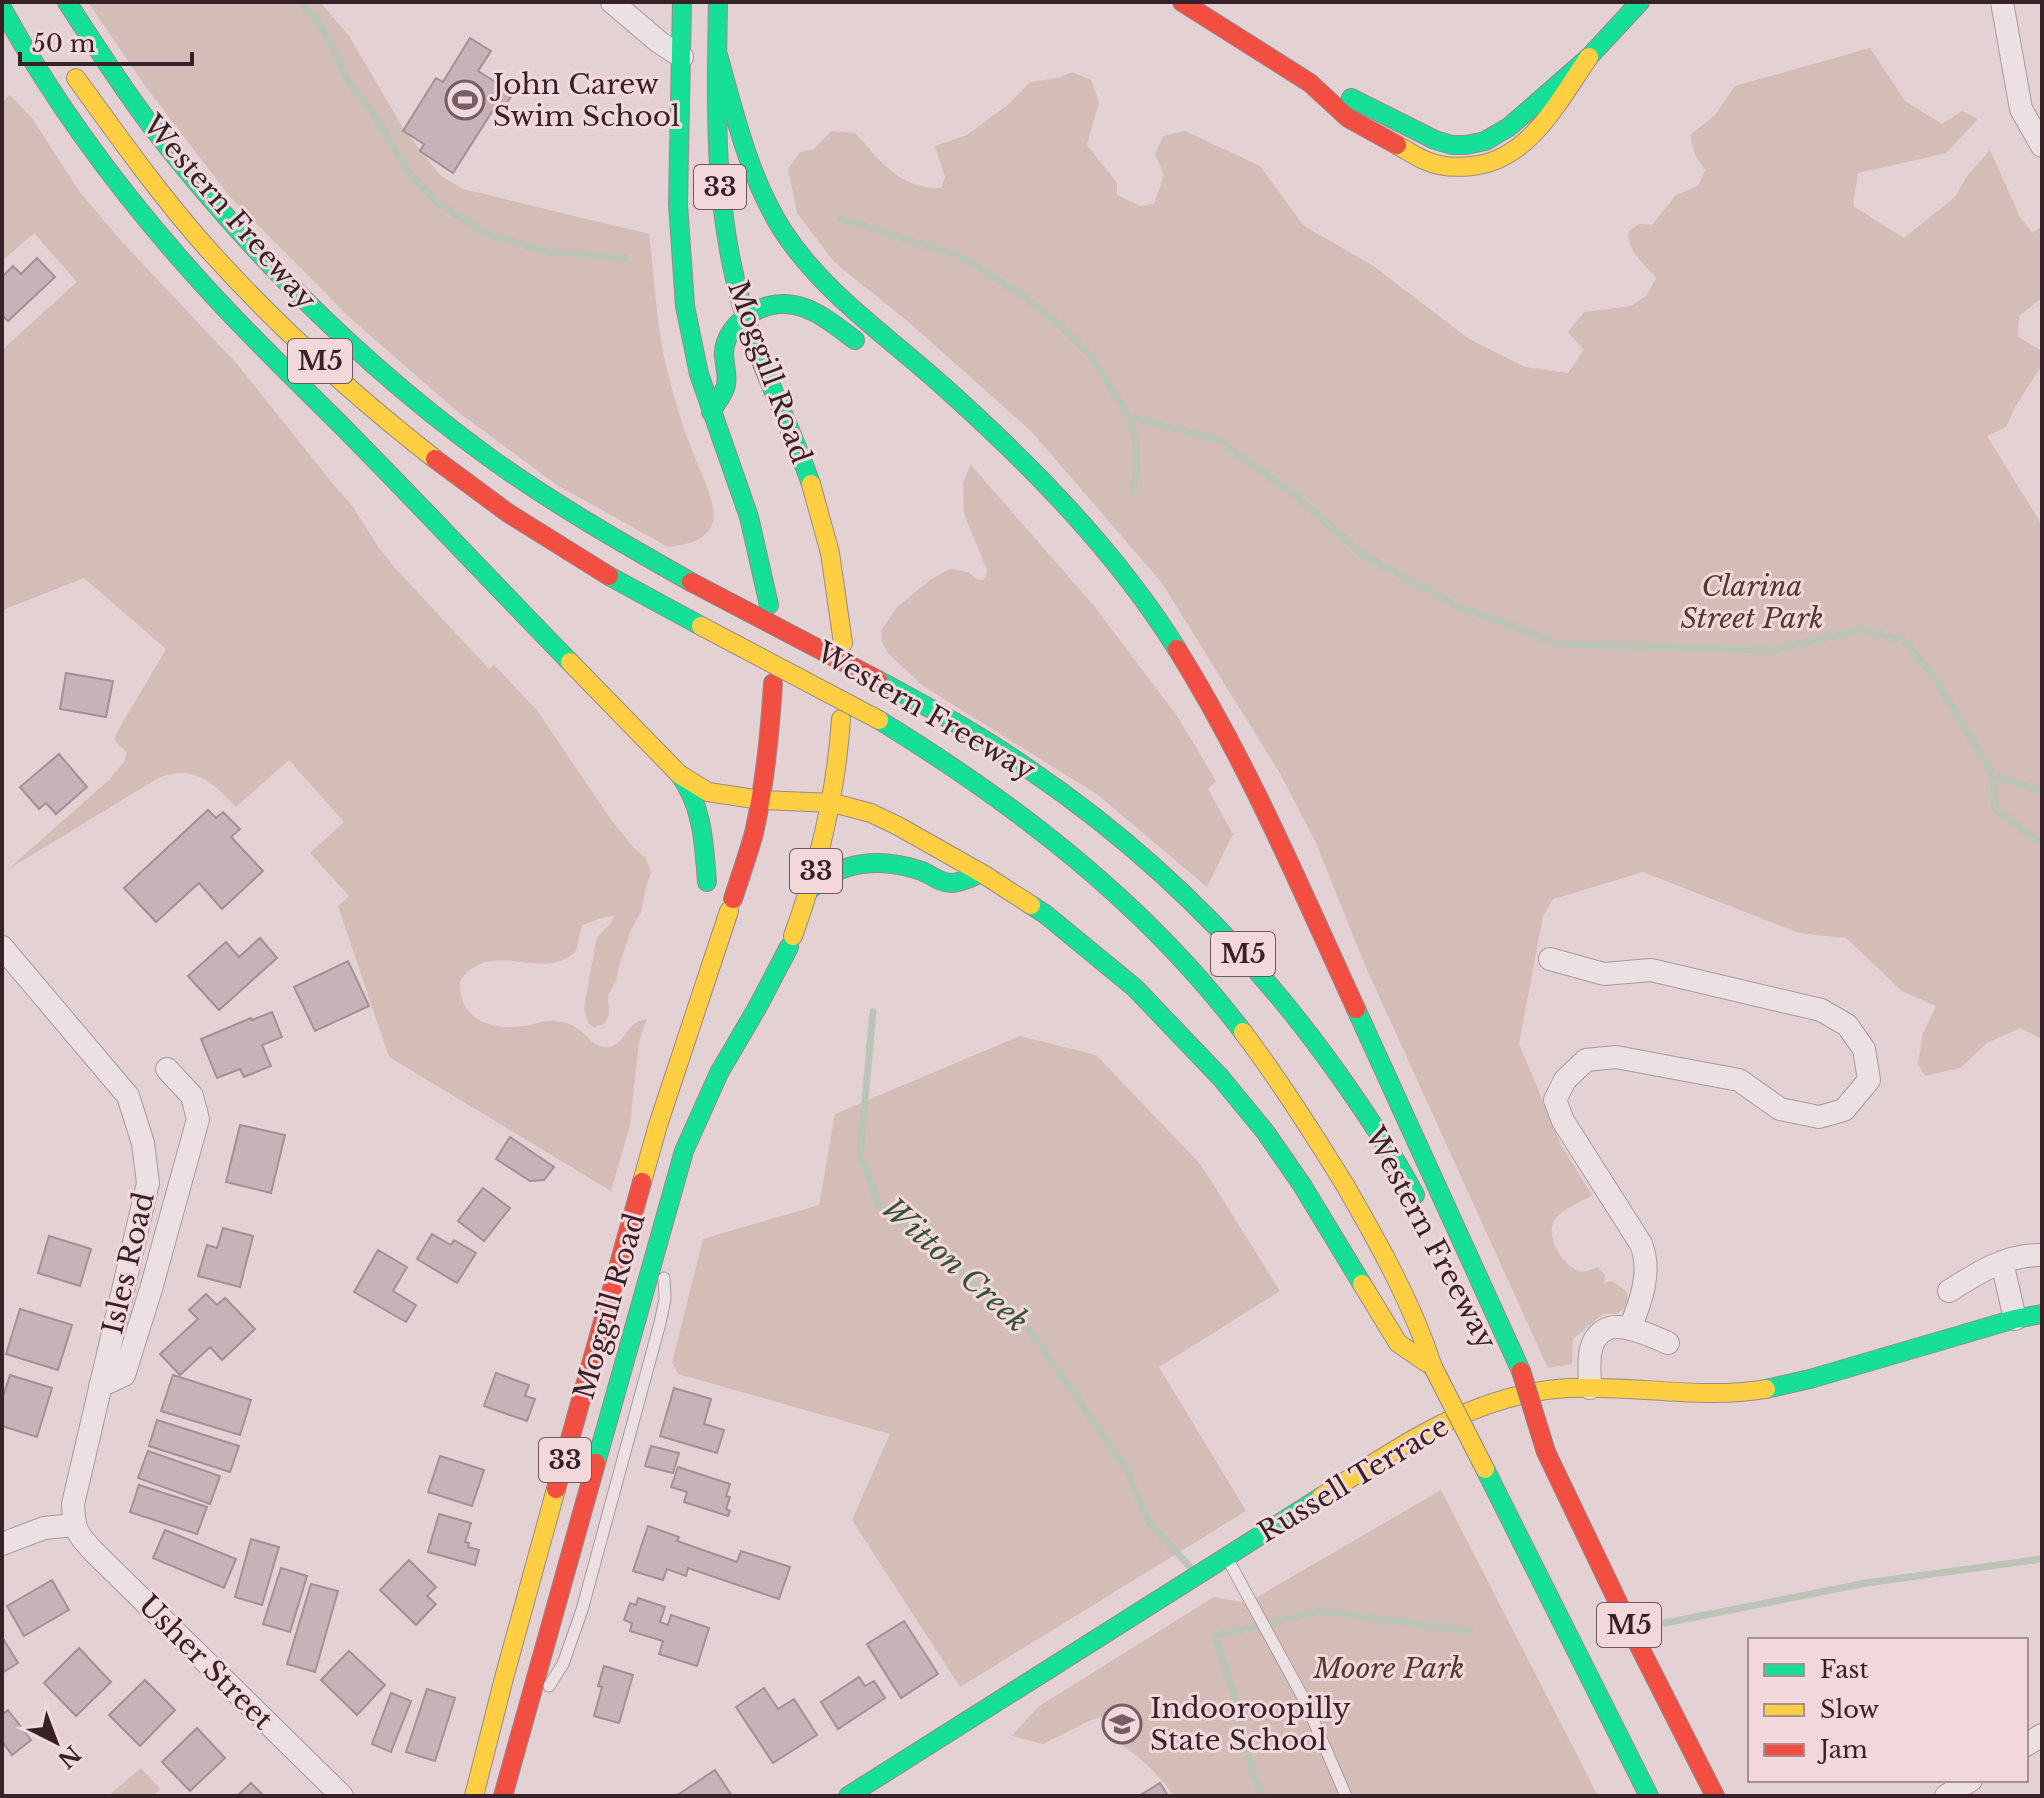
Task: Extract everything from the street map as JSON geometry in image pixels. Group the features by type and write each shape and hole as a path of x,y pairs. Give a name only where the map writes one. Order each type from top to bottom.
{"main road":[{"name":"Western Freeway","path":"67,2 152,127 251,245 359,351 445,422 530,486 602,532 979,736 1031,770 1118,837 1201,911 1256,968 1305,1028 1395,1156 1424,1212"},
{"name":"Moggill Road","path":"682,2 678,204 683,291 689,329 711,412 749,517 769,605"},
{"name":"Moggill Road","path":"718,2 719,176 734,279 756,350 805,467 816,502 835,583 843,643"},
{"path":"1182,2 1310,83 1362,102 1435,140 1466,145 1485,141 1509,127 1589,57 1640,2"},
{"path":"2,8 86,140 171,249 679,774 693,794 698,813 707,882"},
{"path":"718,55 744,146 756,176 779,222 797,249 832,290 969,408 1076,518 1152,611 1186,663 1254,788 1521,1371 1546,1452"},
{"name":"Western Freeway","path":"69,68 164,196 225,268 358,397 454,473 551,541 656,603 928,749 1066,851 1195,974 1271,1070 1343,1182 1417,1322 1433,1367 1649,1796"},
{"path":"711,412 727,383 722,361 731,331 746,316 760,308 781,302 804,306 865,347"},
{"path":"1115,592 1134,612 1226,737"},
{"name":"Moggill Road","path":"474,1796 658,1125 755,829 770,735 773,683"},
{"name":"Moggill Road","path":"503,1796 684,1151 719,1073 791,942 811,889 833,803 841,719"},
{"path":"679,774 708,792 761,800 833,803 871,813 983,874 1045,914 1135,988 1221,1078 1266,1133 1302,1185 1398,1343 1433,1367"},
{"path":"811,889 825,876 846,866 864,863 908,867 950,883 983,874"},
{"path":"654,1080 658,1125"},
{"name":"Russell Terrace","path":"848,1796 1412,1439 1453,1417 1510,1399 1567,1389 1716,1395 1759,1391 2042,1314"},
{"name":"Western Freeway","path":"1504,1380 1546,1452 1715,1796"}],"street":[{"path":"612,2 659,42 682,57"},
{"path":"2002,2 2021,109 2042,146"},
{"name":"Isles Road","path":"2,947 128,1096 143,1143 148,1183 73,1504 74,1525"},
{"path":"1550,959 1604,974 1651,970 1821,1010 1847,1025 1864,1049 1869,1080 1844,1110 1819,1117 1780,1109 1739,1080 1616,1057 1586,1060 1565,1080 1555,1100 1563,1121 1641,1244 1645,1256 1643,1289 1630,1328"},
{"name":"Isles Road","path":"100,1386 124,1375 198,1119 192,1096 167,1069"},
{"path":"1949,1291 2002,1262 2042,1255"},
{"path":"2002,1262 2015,1319"},
{"path":"1590,1388 1590,1355 1595,1340 1605,1330 1612,1327 1630,1328 1668,1343"},
{"path":"2,1544 44,1528 74,1525"},
{"name":"Usher Street","path":"74,1525 94,1552 342,1796"},
{"path":"1946,1796 1968,1782"}],"lane":[{"path":"1226,1557 1305,1701 1346,1796"}],"green space":[{"path":"88,2 320,2 349,36 403,128 440,175 463,189 649,234 666,367 713,509 711,527 703,537 668,547 557,485 458,412 349,317 230,197 143,83"},
{"name":"Clarina Street Park","path":"1870,48 1905,101 1942,124 1962,111 1978,119 1946,153 1858,173 1853,206 1904,238 1955,197 1967,176 1990,150 2020,217 2032,233 2042,227 2042,298 2019,316 2018,337 2042,351 2042,365 2006,427 1987,436 2042,525 2042,1039 2020,1028 1987,1043 1960,1068 1925,1076 1918,1064 1923,1033 1936,1006 1902,991 1846,938 1799,933 1643,872 1553,899 1543,916 1519,1044 1561,1145 1592,1195 1558,1215 1552,1226 1552,1234 1557,1250 1567,1263 1582,1272 1597,1267 1605,1275 1604,1283 1612,1281 1626,1291 1629,1306 1616,1314 1603,1314 1573,1339 1572,1364 1548,1368 1364,963 1316,843 1281,775 1162,583 1031,431 911,324 834,262 797,213 788,169 800,152 814,149 831,131 855,133 882,163 902,179 941,188 945,177 935,146 967,135 1009,104 1030,82 1058,78 1072,72 1091,80 1099,102 1087,145 1117,183 1117,195 1140,206 1154,204 1164,175 1155,154 1163,136 1185,131 1260,166 1304,226 1372,265 1469,339 1525,367 1568,373 1584,350 1568,332 1584,312 1631,306 1647,295 1656,278 1633,251 1629,231 1639,224 1652,225 1676,195 1698,186 1705,170 1695,155 1690,135 1715,115 1735,86"},
{"path":"10,95 32,118 79,191 122,242 237,364 353,507 395,568 489,669 494,665 536,709 612,821 646,858 651,873 641,912 631,930 616,981 608,995 609,1015 604,1024 594,1027 589,1024 584,1009 596,941 614,916 582,925 576,951 563,960 548,963 486,962 472,968 460,981 461,994 471,1014 501,1027 556,1021 574,1026 599,1046 609,1047 615,1045 634,1024 647,1019 639,1042 630,1125 611,1191 389,1057 338,906 349,896 310,853 344,822 289,760 236,807 202,778 184,773 160,777 7,870 109,780 125,761 126,752 115,740 116,734 166,649 84,578 3,610 2,607 2,350 77,282 34,233 2,261 2,102"},
{"path":"971,465 1094,606 1177,716 1216,781 1208,789 1233,834 1207,887 1098,795 923,686 888,653 881,631 897,607 933,578 950,569 968,572 976,579 986,577 987,570 964,513 963,482"},
{"path":"1020,1036 1096,1055 1201,1165 1280,1291 1159,1367 1246,1511 960,1687 852,1520 890,1434 678,1374 672,1362 703,1239 819,1205 835,1114"},
{"name":"Moore Park","path":"1441,1490 1598,1796 1174,1796 1150,1768 1121,1744 1120,1713 1091,1720 1043,1744 1012,1736 1038,1707 1214,1597 1247,1603"},
{"path":"141,1768 160,1789 153,1796 108,1796"}],"building":[{"name":"John Carew Swim School","path":"470,38 491,51 478,71 513,93 501,112 495,107 453,173 420,151 424,144 403,131 436,78 443,82"},
{"path":"37,258 55,277 8,321 2,315 2,277 13,266 21,274"},
{"path":"66,673 113,681 106,717 60,709"},
{"path":"59,754 87,787 56,814 46,803 39,809 20,787"},
{"path":"208,810 216,818 223,812 240,829 231,837 263,871 222,909 199,883 156,922 124,888"},
{"path":"260,938 277,958 219,1010 188,976 226,942 239,957"},
{"path":"348,961 369,1006 315,1031 294,987"},
{"path":"272,1012 282,1037 262,1045 271,1066 244,1077 240,1069 217,1078 201,1039"},
{"path":"240,1125 285,1135 271,1193 226,1182"},
{"path":"510,1137 554,1167 544,1180 530,1181 496,1159"},
{"path":"483,1188 510,1208 484,1241 458,1221"},
{"path":"223,1228 253,1236 240,1287 198,1276 207,1245 217,1248"},
{"path":"432,1234 451,1245 454,1240 476,1253 457,1283 417,1259"},
{"path":"49,1236 91,1249 80,1286 38,1273"},
{"path":"378,1250 407,1267 393,1291 416,1305 406,1322 354,1292"},
{"path":"206,1294 217,1305 225,1298 255,1329 222,1360 210,1347 180,1375 160,1354 198,1319 189,1310"},
{"path":"20,1309 72,1325 58,1370 6,1354"},
{"path":"496,1373 529,1385 525,1396 535,1399 527,1421 484,1406"},
{"path":"10,1375 52,1388 37,1437 2,1426 2,1400"},
{"path":"173,1375 251,1400 240,1435 161,1411"},
{"path":"674,1388 711,1399 704,1424 724,1430 717,1453 660,1436"},
{"path":"157,1420 239,1446 230,1472 149,1446"},
{"path":"651,1446 679,1453 673,1473 645,1466"},
{"path":"148,1451 220,1476 210,1504 138,1478"},
{"path":"440,1456 484,1470 472,1506 428,1492"},
{"path":"678,1467 730,1484 726,1496 730,1497 726,1509 730,1511 728,1516 684,1502 687,1492 671,1487"},
{"path":"139,1485 207,1507 197,1534 130,1512"},
{"path":"439,1514 471,1523 465,1542 469,1543 468,1547 479,1550 475,1565 428,1552"},
{"path":"648,1526 679,1537 677,1541 737,1562 741,1551 790,1567 779,1599 688,1568 686,1576 667,1569 663,1580 633,1571"},
{"path":"165,1530 236,1559 224,1588 153,1558"},
{"path":"251,1539 279,1547 262,1605 235,1597"},
{"path":"409,1560 436,1587 427,1596 436,1604 416,1625 380,1590"},
{"path":"281,1568 307,1576 290,1632 263,1624"},
{"path":"52,1580 69,1610 24,1636 7,1606"},
{"path":"311,1584 338,1591 315,1672 287,1664"},
{"path":"638,1598 665,1607 660,1622 668,1625 671,1615 709,1628 697,1666 659,1654 663,1641 630,1631 632,1623 624,1620 630,1603 636,1605"},
{"path":"904,1621 938,1674 901,1698 867,1644"},
{"path":"2,1637 18,1663 2,1673"},
{"path":"79,1648 111,1682 76,1716 44,1683"},
{"path":"349,1651 385,1685 357,1715 321,1680"},
{"path":"604,1666 633,1675 619,1723 594,1716"},
{"path":"859,1677 865,1686 874,1681 885,1698 838,1729 821,1702"},
{"path":"145,1680 175,1710 140,1746 109,1715"},
{"path":"764,1688 778,1709 794,1699 817,1735 773,1763 736,1707"},
{"path":"427,1689 455,1698 435,1761 406,1752"},
{"path":"391,1693 411,1701 391,1752 372,1744"},
{"path":"8,1710 31,1740 12,1755 2,1741 2,1715"},
{"path":"197,1728 225,1758 190,1791 162,1762"},
{"path":"715,1770 732,1796 676,1796"},
{"path":"251,1783 264,1796 237,1796"},
{"path":"1160,1783 1168,1796 1139,1796"}],"waterway":[{"name":"Witton Creek","path":"301,2 319,24 346,78 377,119 406,169 437,202 487,234 549,252 625,258"},
{"name":"Witton Creek","path":"841,219 958,255 1021,294 1053,319 1091,356 1129,417 1136,442 1137,468 1133,490"},
{"path":"1129,417 1218,440 1295,495 1362,554 1457,606 1561,644 1770,650 1861,630 1902,639 1933,675 1993,775 2042,792"},
{"path":"1993,775 1995,808 2042,844"},
{"name":"Witton Creek","path":"873,1012 860,1155 880,1207 1028,1328 1126,1468 1148,1521 1191,1568"},
{"path":"1665,1623 1866,1583 2042,1559"},
{"path":"1262,1796 1247,1754 1241,1718 1215,1636 1319,1611 1470,1631"}],"traffic: fast":[{"path":"67,2 152,127 189,173 268,262 352,345 443,422 514,475 691,582"},
{"path":"682,2 678,204 685,306 699,374 749,517 769,605"},
{"path":"718,2 718,155 733,268 757,352 811,484"},
{"path":"1351,98 1435,140 1452,145 1485,141 1509,127 1589,57 1640,2"},
{"path":"2,8 47,83 97,156 181,259 242,326 570,662"},
{"path":"718,55 752,168 771,211 799,254 837,295 1008,446 1070,510 1127,577 1177,649"},
{"path":"711,412 726,385 724,348 728,337 738,324 755,311 783,304 796,305 820,315 855,340"},
{"path":"609,576 701,626"},
{"path":"878,680 975,734 1030,770 1113,832 1190,901 1261,976 1326,1057 1373,1124 1415,1195"},
{"path":"879,720 980,786 1076,859 1164,941 1243,1032"},
{"path":"679,774 698,812 707,882"},
{"path":"811,889 836,872 863,864 907,867 947,883 975,876"},
{"path":"1031,905 1135,988 1221,1078 1266,1133 1302,1185 1362,1284"},
{"path":"596,1463 684,1151 719,1073 789,947"},
{"path":"1356,1009 1521,1371"},
{"path":"1766,1389 2042,1314"},
{"path":"1485,1469 1649,1796"},
{"path":"848,1796 1321,1497"}],"traffic: slow":[{"path":"1397,145 1441,166 1466,167 1492,161 1511,152 1541,125 1589,57"},
{"path":"76,78 172,206 233,276 316,358 435,459"},
{"path":"811,484 830,553 843,643"},
{"path":"701,626 879,720"},
{"path":"570,662 679,774 708,792 761,800 833,803 871,813 983,874 1031,905"},
{"path":"793,936 825,829 841,719"},
{"path":"642,1182 729,911"},
{"path":"1243,1032 1296,1107 1358,1207 1405,1297 1433,1367"},
{"path":"1362,1284 1398,1343 1433,1367"},
{"path":"1433,1367 1485,1469"},
{"path":"1321,1497 1409,1442 1470,1411 1502,1400 1570,1388 1693,1393 1766,1389"},
{"path":"474,1796 556,1489"}],"traffic: jam":[{"path":"1182,2 1310,83 1348,118 1397,145"},
{"path":"435,459 508,513 609,576"},
{"path":"691,582 878,680"},
{"path":"1177,649 1250,781 1356,1009"},
{"path":"733,899 758,815 773,683"},
{"path":"556,1489 642,1182"},
{"path":"1521,1371 1546,1452"},
{"path":"1546,1452 1715,1796"},
{"path":"503,1796 596,1463"}],"place":[{"name":"John Carew Swim School","path":"465,100"},
{"name":"Indooroopilly State School","path":"1122,1724"}]}
